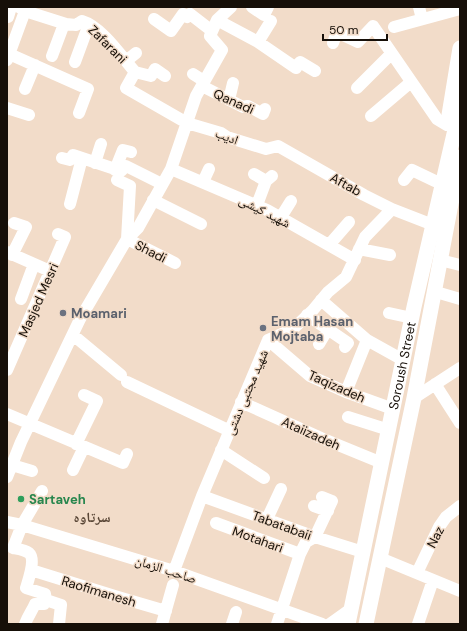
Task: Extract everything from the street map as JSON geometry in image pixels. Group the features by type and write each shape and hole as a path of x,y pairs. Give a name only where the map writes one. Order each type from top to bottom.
{"main road":[{"path":"413,312 460,48"},
{"name":"Soroush Street","path":"350,617 413,312 460,108"},
{"name":"Soroush Street","path":"366,624 432,310 460,157"},
{"path":"432,310 460,195"}],"street":[{"path":"7,477 30,424 80,319 127,239 138,228 171,169 196,96 222,50 210,36 214,25 231,7"},
{"path":"252,7 264,15 268,7"},
{"path":"419,7 422,19"},
{"path":"394,27 460,9"},
{"path":"30,10 8,55 35,65 88,89 79,113"},
{"name":"Zafarani","path":"30,10 64,24 76,25 82,21 89,24 102,34 135,72 126,88 187,123"},
{"path":"154,19 170,31 183,14 187,17 190,14 258,42 296,68 300,62 315,71"},
{"path":"258,42 271,21"},
{"path":"52,56 64,24"},
{"path":"75,62 89,24"},
{"path":"333,43 338,32 358,42 372,26 437,119 447,125"},
{"path":"126,61 136,53"},
{"path":"357,88 391,54"},
{"path":"25,89 35,65"},
{"path":"135,72 151,76 154,69 165,76"},
{"name":"Qanadi","path":"192,74 203,84 243,107 248,106 263,114 265,109"},
{"path":"371,116 410,82"},
{"path":"229,100 233,83"},
{"path":"7,108 29,115"},
{"name":"ادیب","path":"187,123 221,133 228,137 266,150"},
{"path":"95,163 101,144"},
{"name":"Aftab","path":"266,150 278,146 364,195 392,209 428,223"},
{"path":"116,175 123,150 131,152"},
{"path":"62,158 70,160 73,155 95,163 116,175 130,186 127,239"},
{"path":"70,204 82,158"},
{"path":"116,175 126,166 162,184"},
{"name":"شهید کیشی","path":"171,169 257,205 329,245 357,255 390,255"},
{"path":"203,182 209,169"},
{"path":"404,180 412,170 436,182"},
{"path":"254,174 269,179 257,205"},
{"path":"154,200 201,224"},
{"path":"281,218 291,202"},
{"name":"شهید مجتبی دشتی","path":"174,571 202,496 268,340 294,329 328,292 346,277 365,237 392,209"},
{"path":"329,245 349,222"},
{"path":"14,223 26,227 10,253 50,271"},
{"name":"Masjed Mesri","path":"7,370 65,237 58,234"},
{"name":"Shadi","path":"127,239 175,263"},
{"path":"444,261 460,265"},
{"path":"21,299 34,264"},
{"path":"436,292 460,299"},
{"path":"321,300 367,340 403,360"},
{"path":"389,313 413,312"},
{"path":"307,315 348,343 345,347"},
{"path":"319,344 328,329"},
{"path":"73,335 124,379 230,431"},
{"name":"Taqizadeh","path":"268,340 310,376 346,392 393,409"},
{"path":"346,392 367,340"},
{"path":"414,398 460,368"},
{"path":"435,384 460,423"},
{"path":"73,470 80,446 97,401 84,395"},
{"name":"Ataiizadeh","path":"242,402 321,438 382,463"},
{"path":"7,414 123,463 127,454"},
{"path":"348,417 389,430"},
{"path":"221,450 264,478"},
{"path":"12,465 32,471"},
{"path":"267,519 281,489"},
{"path":"42,491 22,525 13,548 28,552 30,554 32,560 31,570 26,588 45,594 46,600"},
{"name":"Tabatabaii","path":"202,496 363,552"},
{"path":"277,624 300,554 306,542 315,536 332,501 318,501"},
{"name":"Naz","path":"417,573 439,527 446,517 460,506"},
{"name":"صاحب الزمان","path":"7,522 22,525 174,571 322,624"},
{"name":"Motahari","path":"216,523 300,554"},
{"path":"380,558 460,591"},
{"name":"Raofimanesh","path":"31,570 166,611"},
{"path":"418,624 433,580"},
{"path":"162,624 173,585"},
{"path":"46,600 61,605 59,624"},
{"path":"25,624 28,615 31,613 35,604 44,604 46,600"},
{"path":"232,624 236,612"},
{"path":"330,624 350,617"}],"place":[{"name":"Moamari","path":"63,313"},
{"name":"Emam Hasan Mojtaba","path":"263,328"},
{"name":"Sartaveh","path":"21,499"}],"district":[{"name":"سرتاوه","path":"92,517"}]}
